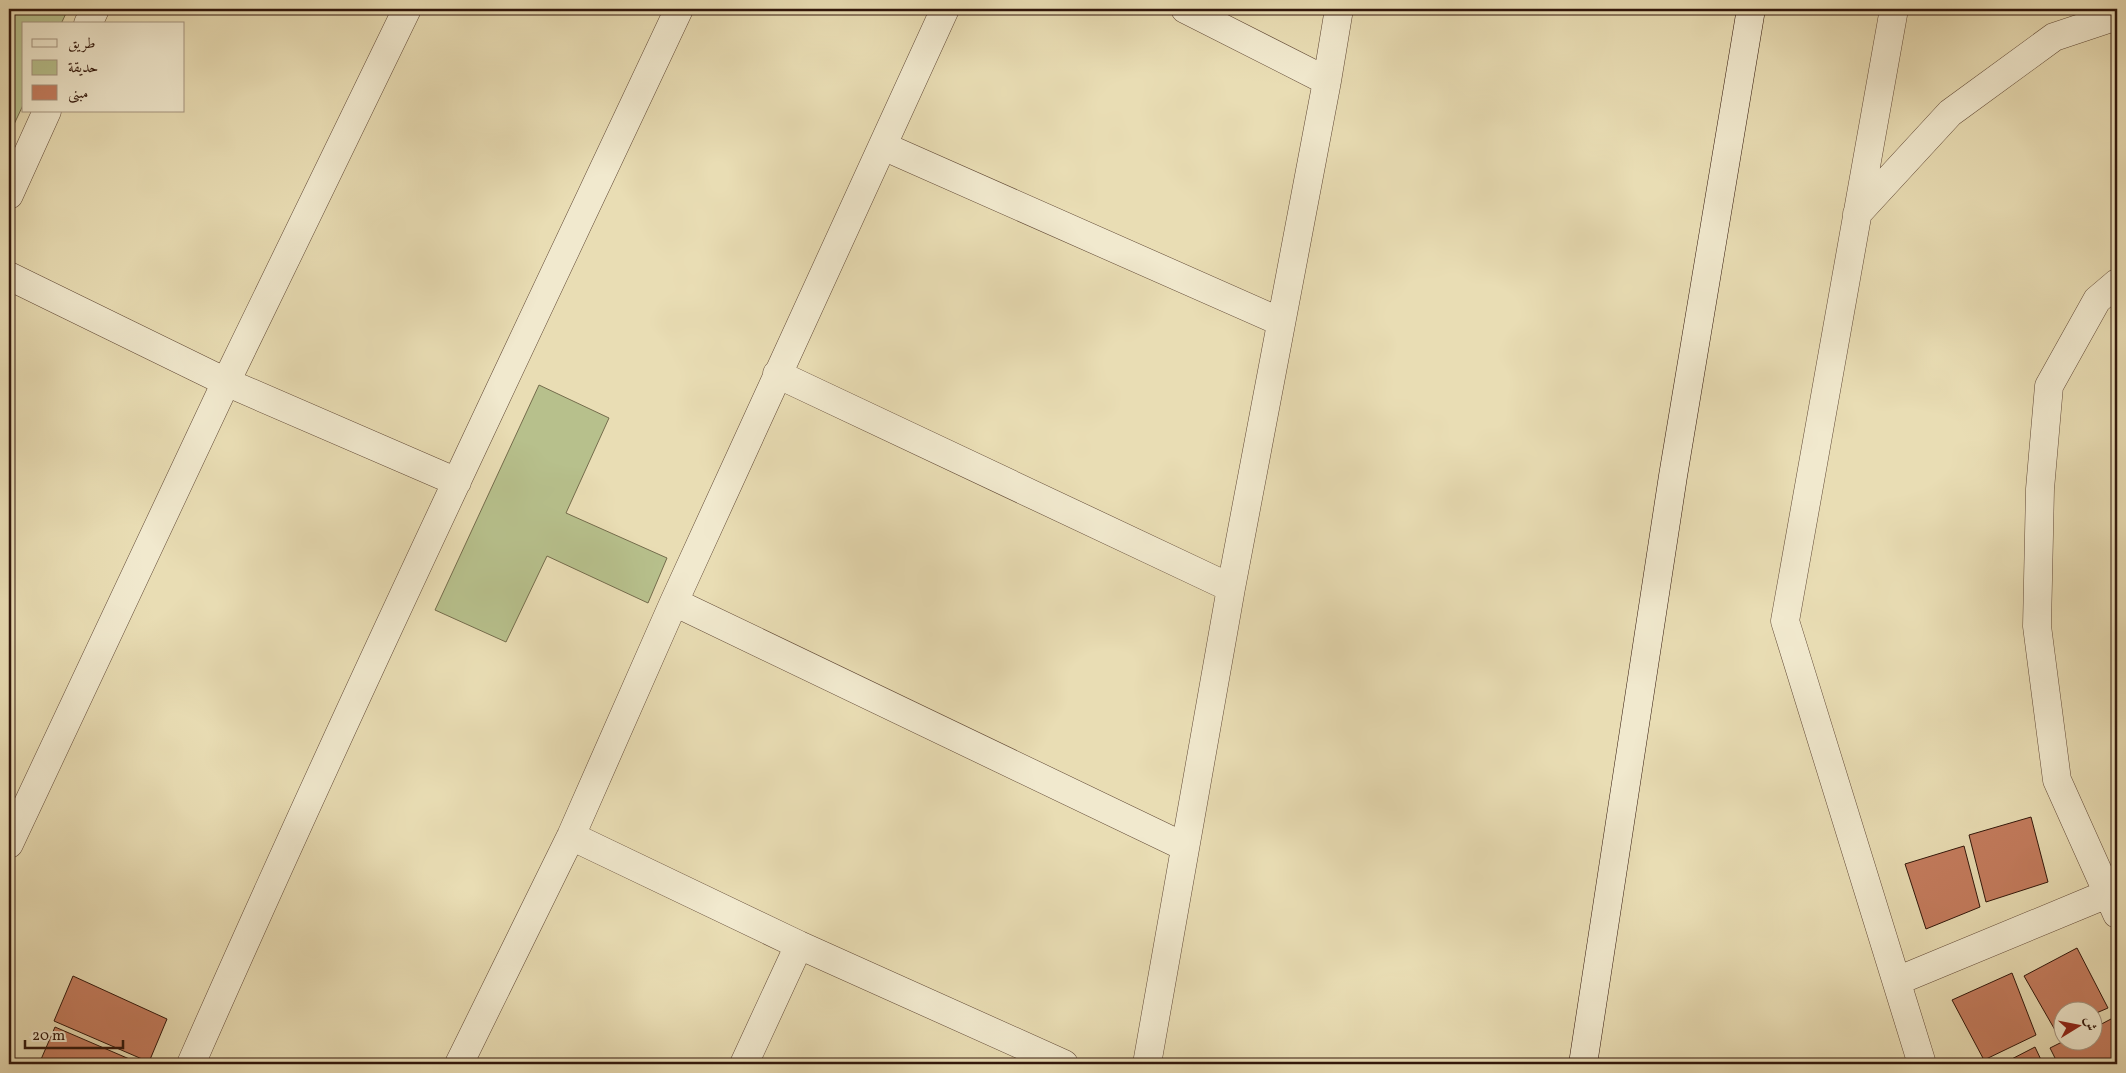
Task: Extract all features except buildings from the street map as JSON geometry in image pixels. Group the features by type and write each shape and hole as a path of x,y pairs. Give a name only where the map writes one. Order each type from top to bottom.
{"street":[{"path":"89,22 95,9"},
{"path":"9,844 226,382 408,9"},
{"path":"192,1064 250,931 457,482 679,9"},
{"path":"459,1064 571,836 777,374 945,9"},
{"path":"1185,9 1327,80"},
{"path":"1147,1064 1231,588 1339,9"},
{"path":"1583,1064 1673,476 1751,9"},
{"path":"1894,9 1785,621 1922,1064"},
{"path":"1857,214 1950,113 2054,37 2117,16"},
{"path":"9,195 47,112"},
{"path":"883,146 1281,322"},
{"path":"9,276 226,382 457,482"},
{"path":"1896,981 2112,904 2057,780 2037,626 2040,489 2050,386 2097,300 2117,283"},
{"path":"777,374 1231,588"},
{"path":"674,602 1185,847"},
{"path":"571,836 799,945 1064,1064"},
{"path":"744,1064 799,945"}],"green space":[{"path":"9,9 68,9 62,22 22,22 22,107 9,135"},
{"path":"539,385 609,418 566,513 667,558 648,603 547,556 506,642 435,610"}]}
